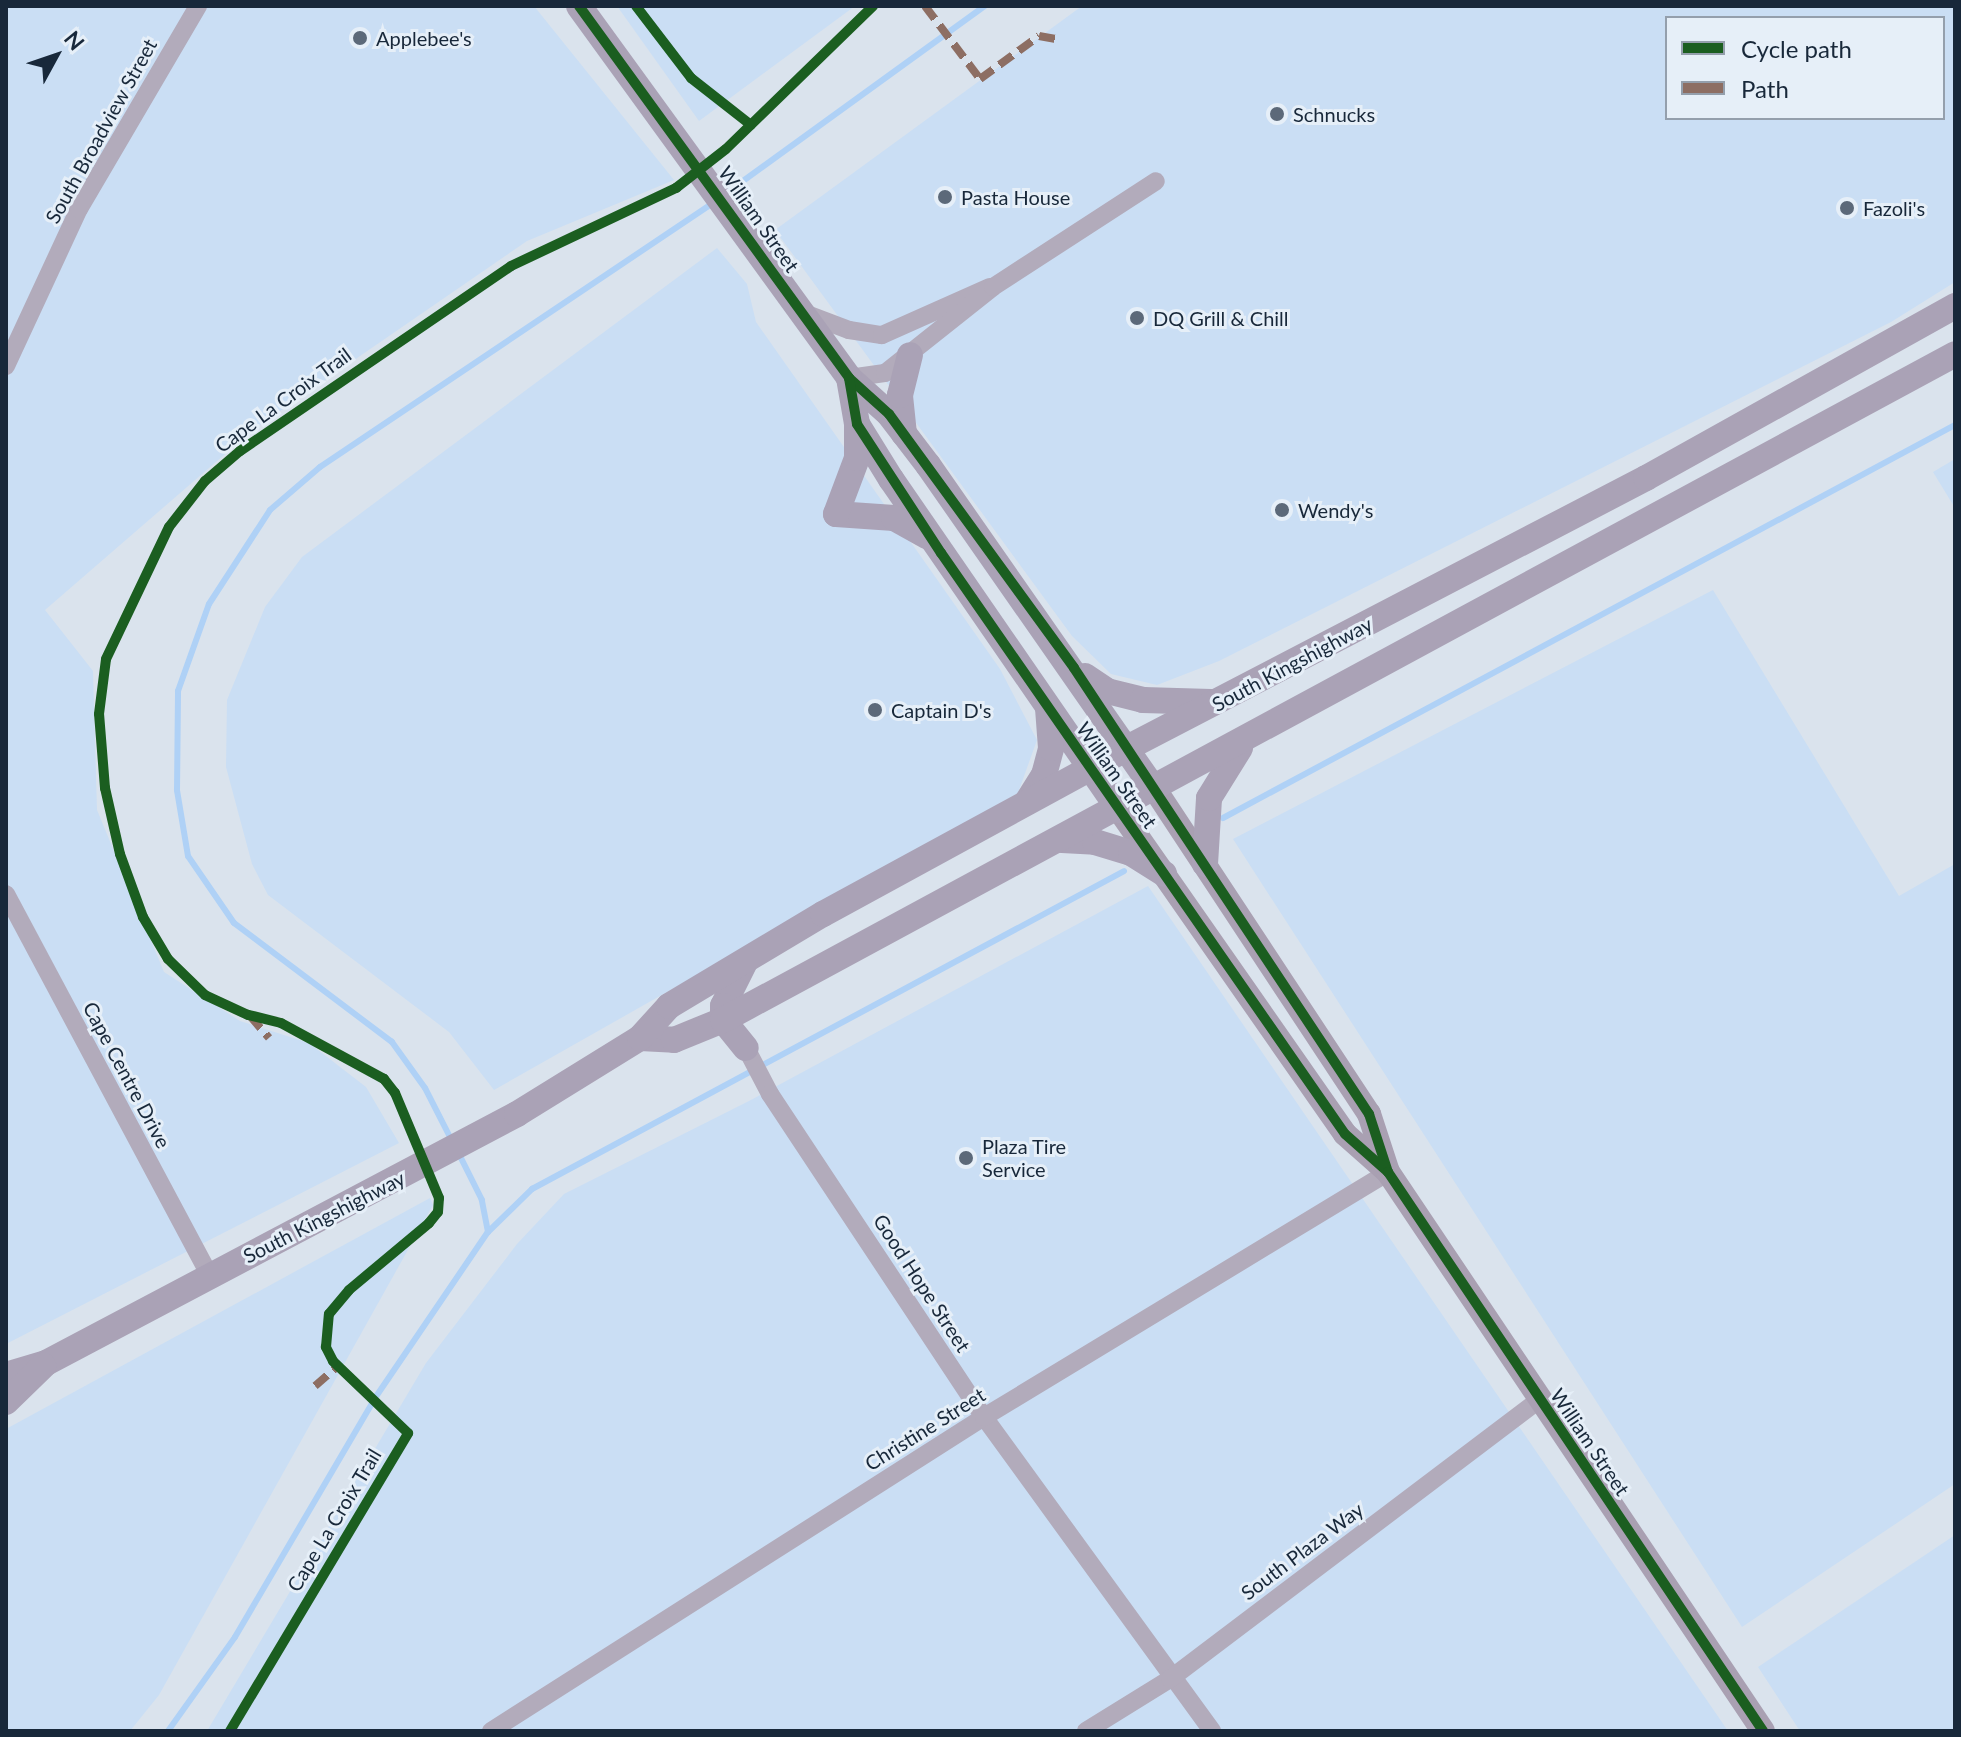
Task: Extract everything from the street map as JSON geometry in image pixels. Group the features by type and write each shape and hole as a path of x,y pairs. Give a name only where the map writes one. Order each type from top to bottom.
{"main road":[{"name":"William Street","path":"579,6 682,142 849,378 904,434 1074,668 1369,1114 1388,1172"},
{"name":"South Kingshighway","path":"6,1375 46,1363 517,1114 640,1038 669,1006 747,959 1127,748 1223,701 1646,478 1955,306"},
{"path":"640,1038 674,1040 762,1000 1119,810 1955,354"},
{"path":"904,434 900,395 910,355"},
{"name":"William Street","path":"849,378 857,424 931,538 1345,1134 1388,1172 1763,1731"},
{"path":"857,424 857,458 836,514 894,518 931,538"},
{"path":"1074,668 1107,691 1143,700 1223,701"},
{"path":"1024,805 1044,775 1051,748 1048,708"},
{"path":"1205,864 1209,798 1244,741"},
{"path":"1062,840 1095,842 1131,853 1164,874"},
{"path":"746,1048 723,1020 727,989 747,959"},
{"path":"746,1048 762,1000"},
{"name":"South Kingshighway","path":"6,1402 46,1363"}],"street":[{"name":"South Broadview Street","path":"6,366 79,209 198,6"},
{"path":"849,378 885,373 993,287 1156,181"},
{"path":"804,313 849,330 882,335 993,287"},
{"name":"Cape Centre Drive","path":"6,894 210,1276"},
{"name":"Good Hope Street","path":"746,1048 770,1094 984,1417 1170,1679 1212,1731"},
{"name":"Christine Street","path":"491,1731 984,1417 1388,1172"},
{"name":"South Plaza Way","path":"1086,1731 1170,1679 1540,1399"}],"shaded area":[{"path":"6,6 534,6 674,180 527,241 254,429 45,610 93,671 97,810 164,972 240,1021 309,1043 366,1087 399,1143 6,1344"},
{"path":"617,6 855,6 699,121"},
{"path":"1082,6 1955,6 1955,282 1891,322 1219,661 1157,685 1111,674 1072,636 775,230"},
{"path":"717,248 747,284 756,322 1000,669 1037,740 1018,793 494,1090 449,1032 268,895 252,864 226,767 227,700 265,607 302,557"},
{"path":"1955,459 1955,508 1933,472"},
{"path":"1713,590 1899,896 1955,864 1955,1484 1742,1627 1233,839"},
{"path":"1148,886 1728,1731 207,1731 426,1363 517,1244 564,1194 749,1101"},
{"path":"430,1198 433,1205 159,1695 130,1731 6,1731 6,1429"},
{"path":"1955,1535 1955,1731 1800,1731 1758,1667"}],"waterway":[{"path":"725,194 985,6"},
{"path":"452,1141 425,1088 392,1042 234,923 188,856 177,790 178,691 209,604 270,510 320,467 713,203"},
{"path":"1223,818 1955,425"},
{"path":"488,1232 532,1189 1124,871"},
{"path":"168,1731 235,1637 375,1398 488,1232 482,1200 459,1154"}],"marked path":[{"path":"925,6 980,79 1039,36 1056,39"},
{"path":"250,1016 269,1038"},
{"path":"315,1386 338,1366"}],"cycle path":[{"path":"579,6 849,378 889,414 1074,668 1369,1114 1388,1172 1345,1134 941,553 857,424 849,378"},
{"path":"636,6 691,78 751,125"},
{"name":"Cape La Croix Trail","path":"230,1731 408,1433 333,1361 326,1347 329,1314 349,1290 429,1223 438,1212 439,1198 395,1093 384,1079 281,1023 248,1015 205,995 168,959 143,917 120,854 105,788 99,714 106,659 169,527 205,481 240,451 511,266 676,188 726,149 873,6"},
{"path":"1388,1172 1763,1731"}],"place":[{"name":"Applebee's","path":"360,38"},
{"name":"Schnucks","path":"1277,114"},
{"name":"Pasta House","path":"945,197"},
{"name":"Fazoli's","path":"1847,208"},
{"name":"DQ Grill & Chill","path":"1137,318"},
{"name":"Wendy's","path":"1282,510"},
{"name":"Captain D's","path":"875,710"},
{"name":"Plaza Tire Service","path":"966,1158"}]}
